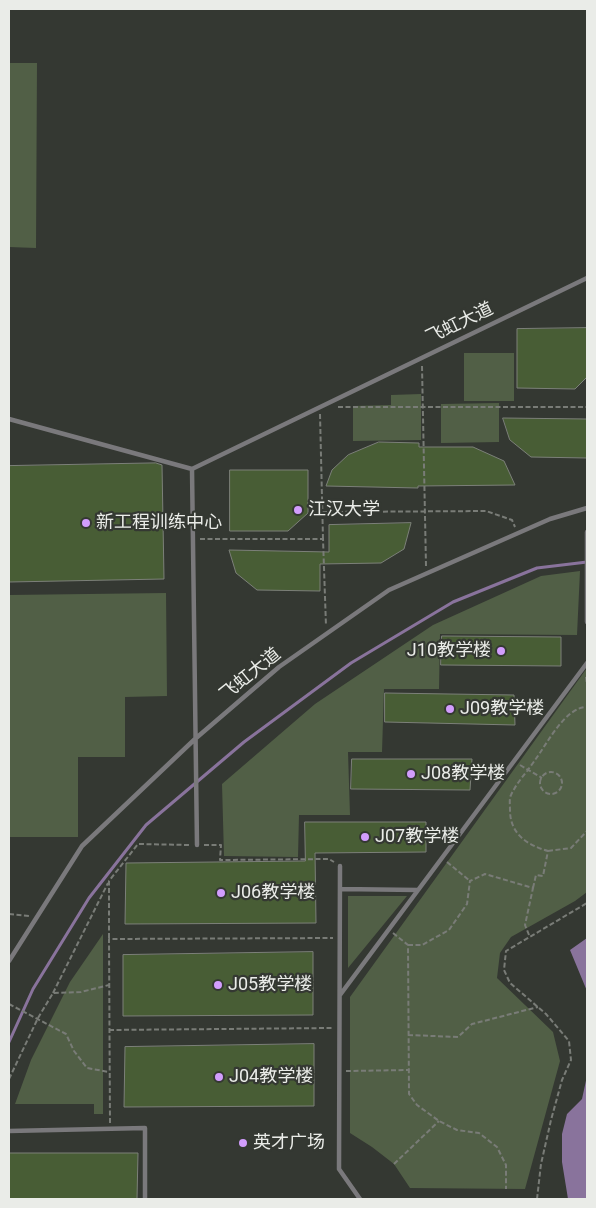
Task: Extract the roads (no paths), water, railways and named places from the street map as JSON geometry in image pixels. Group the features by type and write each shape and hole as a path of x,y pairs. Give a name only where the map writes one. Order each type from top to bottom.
{"lane":[{"name":"飞虹大道","path":"192,469 587,278"},
{"path":"9,419 192,469 197,845"},
{"name":"飞虹大道","path":"9,961 82,846 195,739 279,667 390,590 550,520 587,508"},
{"path":"587,532 587,622"},
{"path":"340,995 587,663"},
{"path":"340,866 339,1169 360,1199"},
{"path":"340,889 418,890"},
{"path":"9,1132 145,1128 145,1199"}],"waterway":[{"path":"9,1042 33,989 89,898 146,825 244,742 351,663 453,602 537,568 587,562"}],"place":[{"name":"江汉大学","path":"298,510"},
{"name":"新工程训练中心","path":"86,523"},
{"name":"J10教学楼","path":"501,651"},
{"name":"J09教学楼","path":"450,709"},
{"name":"J08教学楼","path":"411,774"},
{"name":"J07教学楼","path":"365,837"},
{"name":"J06教学楼","path":"221,893"},
{"name":"J05教学楼","path":"218,985"},
{"name":"J04教学楼","path":"219,1077"},
{"name":"英才广场","path":"243,1143"}]}
